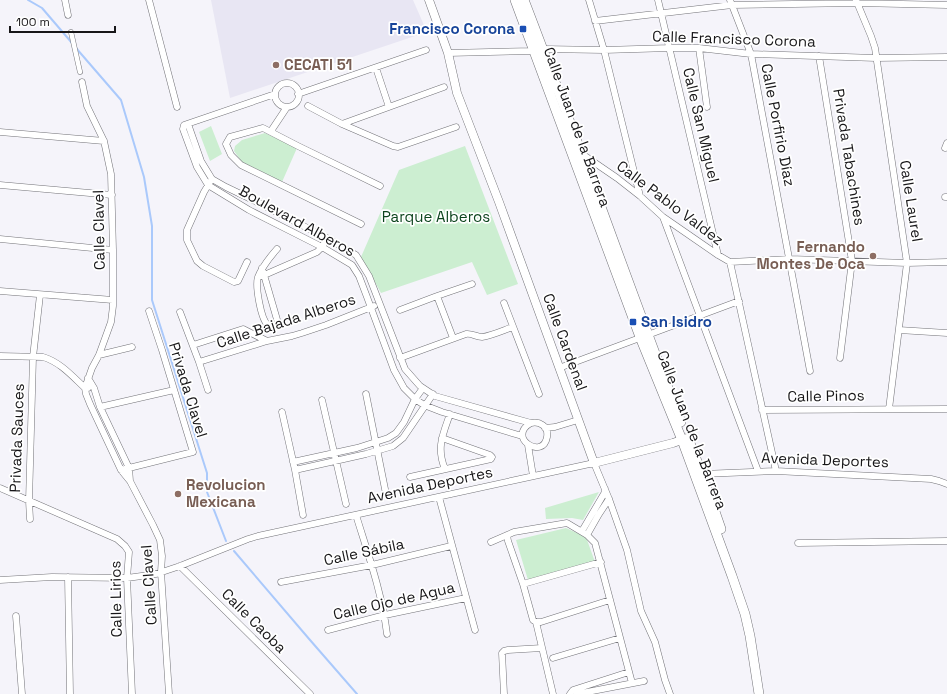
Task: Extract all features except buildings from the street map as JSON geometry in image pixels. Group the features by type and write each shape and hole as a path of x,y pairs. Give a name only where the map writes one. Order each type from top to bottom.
{"main road":[{"name":"Calle Juan de la Barrera","path":"515,0 538,50 644,336 685,439 751,616 765,694"},
{"name":"Calle Juan de la Barrera","path":"524,0 538,50"},
{"name":"Calle Juan de la Barrera","path":"685,439 702,474 734,572 750,636 758,694"}],"street":[{"path":"65,0 68,15"},
{"path":"149,0 177,107"},
{"name":"Calle Cardenal","path":"429,0 448,53 457,93 502,209 578,420 628,550 641,611 655,642 670,694"},
{"path":"589,0 604,50 640,196"},
{"name":"Calle San Miguel","path":"658,0 718,255"},
{"path":"595,21 731,3 857,2 947,5"},
{"name":"Calle Laurel","path":"857,2 875,48 907,263 889,409"},
{"name":"Calle Porfirio Díaz","path":"731,3 751,54 810,371"},
{"path":"71,32 80,72"},
{"path":"700,48 707,107"},
{"name":"Calle Francisco Corona","path":"448,53 538,50 700,48 751,54 876,58 947,57"},
{"path":"298,94 426,50"},
{"name":"Privada Tabachines","path":"819,56 852,261 840,358"},
{"path":"947,57 947,62"},
{"path":"376,68 389,107"},
{"name":"Calle Clavel","path":"82,82 87,106 104,141 111,174 113,250 113,306 111,322 85,388 90,404 121,470 130,481 160,540 169,694"},
{"path":"271,131 287,107 294,104 298,98 295,87 288,83 284,83 278,87 275,94 279,104 287,107"},
{"path":"342,124 444,88"},
{"path":"188,124 275,94"},
{"path":"308,106 342,124 398,147 456,127"},
{"name":"Boulevard Alberos","path":"522,436 450,414 424,405 415,399 404,388 394,370 359,276 352,265 322,247 249,210 208,186 197,167 183,129 184,125 188,124 201,161 212,179 327,238 356,255 369,276 400,358 406,369 420,386 435,396 530,423"},
{"path":"361,224 241,165 231,155 226,144 230,137 263,128 380,186"},
{"path":"0,132 104,141"},
{"name":"Calle Pablo Valdez","path":"577,155 617,178 663,217 730,262 790,259 907,263 947,262"},
{"path":"212,179 187,230 187,240 197,261 203,266 234,282 238,282 247,262"},
{"path":"0,185 112,195"},
{"path":"663,217 758,471"},
{"path":"263,271 317,252 327,238"},
{"path":"0,239 113,250"},
{"path":"263,271 278,324 274,328 266,323 260,304 257,278 277,248"},
{"path":"730,262 776,471"},
{"path":"400,310 472,284"},
{"path":"0,291 113,300"},
{"name":"Privada Sauces","path":"30,519 29,501 33,357 40,295"},
{"path":"437,296 453,338"},
{"path":"559,368 739,301"},
{"path":"504,303 539,394"},
{"name":"Calle Bajada Alberos","path":"199,362 267,341 302,333 379,304"},
{"name":"Privada Clavel","path":"121,470 193,452 149,311"},
{"path":"180,312 208,390"},
{"path":"400,358 466,334 484,336 513,327"},
{"path":"192,346 243,329 267,341"},
{"path":"899,330 947,333"},
{"path":"99,355 132,347"},
{"path":"0,356 49,359 66,370 85,388 94,388"},
{"name":"Calle Clavel","path":"88,378 94,388 100,407 129,468 130,481"},
{"path":"293,462 357,448 396,434 404,422 415,399 423,388"},
{"path":"100,407 174,390"},
{"path":"366,394 386,494"},
{"path":"295,470 378,451 393,446 403,438 424,405 433,394"},
{"path":"322,400 346,504"},
{"name":"Calle Pinos","path":"762,410 947,409"},
{"path":"282,412 303,515"},
{"path":"445,468 441,461 440,451 442,438 450,414"},
{"path":"545,428 555,427 578,420"},
{"path":"530,423 539,423 545,428 547,437 542,445 532,447 523,439 522,436 524,428 530,423"},
{"path":"410,476 491,459 492,457 442,438"},
{"name":"Avenida Deportes","path":"0,580 52,577 127,578 156,574 248,539 594,463 685,439"},
{"path":"528,445 533,476"},
{"name":"Avenida Deportes","path":"702,474 776,471 931,479 947,484"},
{"name":"Calle Lirios","path":"0,488 117,539 125,546 128,552 127,578 132,694"},
{"path":"585,533 606,492 605,489"},
{"path":"439,497 475,630"},
{"path":"585,533 609,499"},
{"path":"356,515 372,565 385,615 388,634"},
{"path":"491,542 514,532 567,523 585,533 595,543 601,562 632,683"},
{"path":"507,535 508,542 524,584 533,620 536,622 553,694"},
{"path":"798,543 947,541"},
{"name":"Calle Sábila","path":"281,582 372,565 452,546"},
{"path":"524,584 601,562"},
{"name":"Calle Caoba","path":"180,566 310,694"},
{"path":"68,577 70,694"},
{"name":"Calle Ojo de Agua","path":"328,630 385,615 466,598"},
{"path":"536,622 541,622 610,600"},
{"path":"16,616 22,694"},
{"path":"553,658 620,638"},
{"path":"504,694 502,653 508,650 542,648"},
{"path":"570,694 573,690 629,672"},
{"path":"577,694 644,681"}],"shaded area":[{"name":"CECATI 51","path":"211,0 413,0 427,32 230,98"}],"green space":[{"path":"211,126 222,154 210,161 199,132"},
{"path":"265,133 297,148 282,182 242,162 234,151 235,146 242,140"},
{"name":"Parque Alberos","path":"465,146 518,284 487,295 472,262 381,293 361,257 399,170"},
{"path":"599,492 583,520 572,518 546,519 545,508"},
{"path":"566,528 586,537 595,562 528,580 516,540"}],"waterway":[{"path":"28,0 42,8 72,43"},
{"path":"76,48 121,100 144,177 152,226 152,300 207,473 207,492 226,541"},
{"path":"234,551 357,694"}],"place":[{"name":"Francisco Corona","path":"523,29"},
{"name":"CECATI 51","path":"276,65"},
{"name":"Fernando Montes De Oca","path":"873,256"},
{"name":"San Isidro","path":"633,322"},
{"name":"Revolucion Mexicana","path":"178,494"}]}
